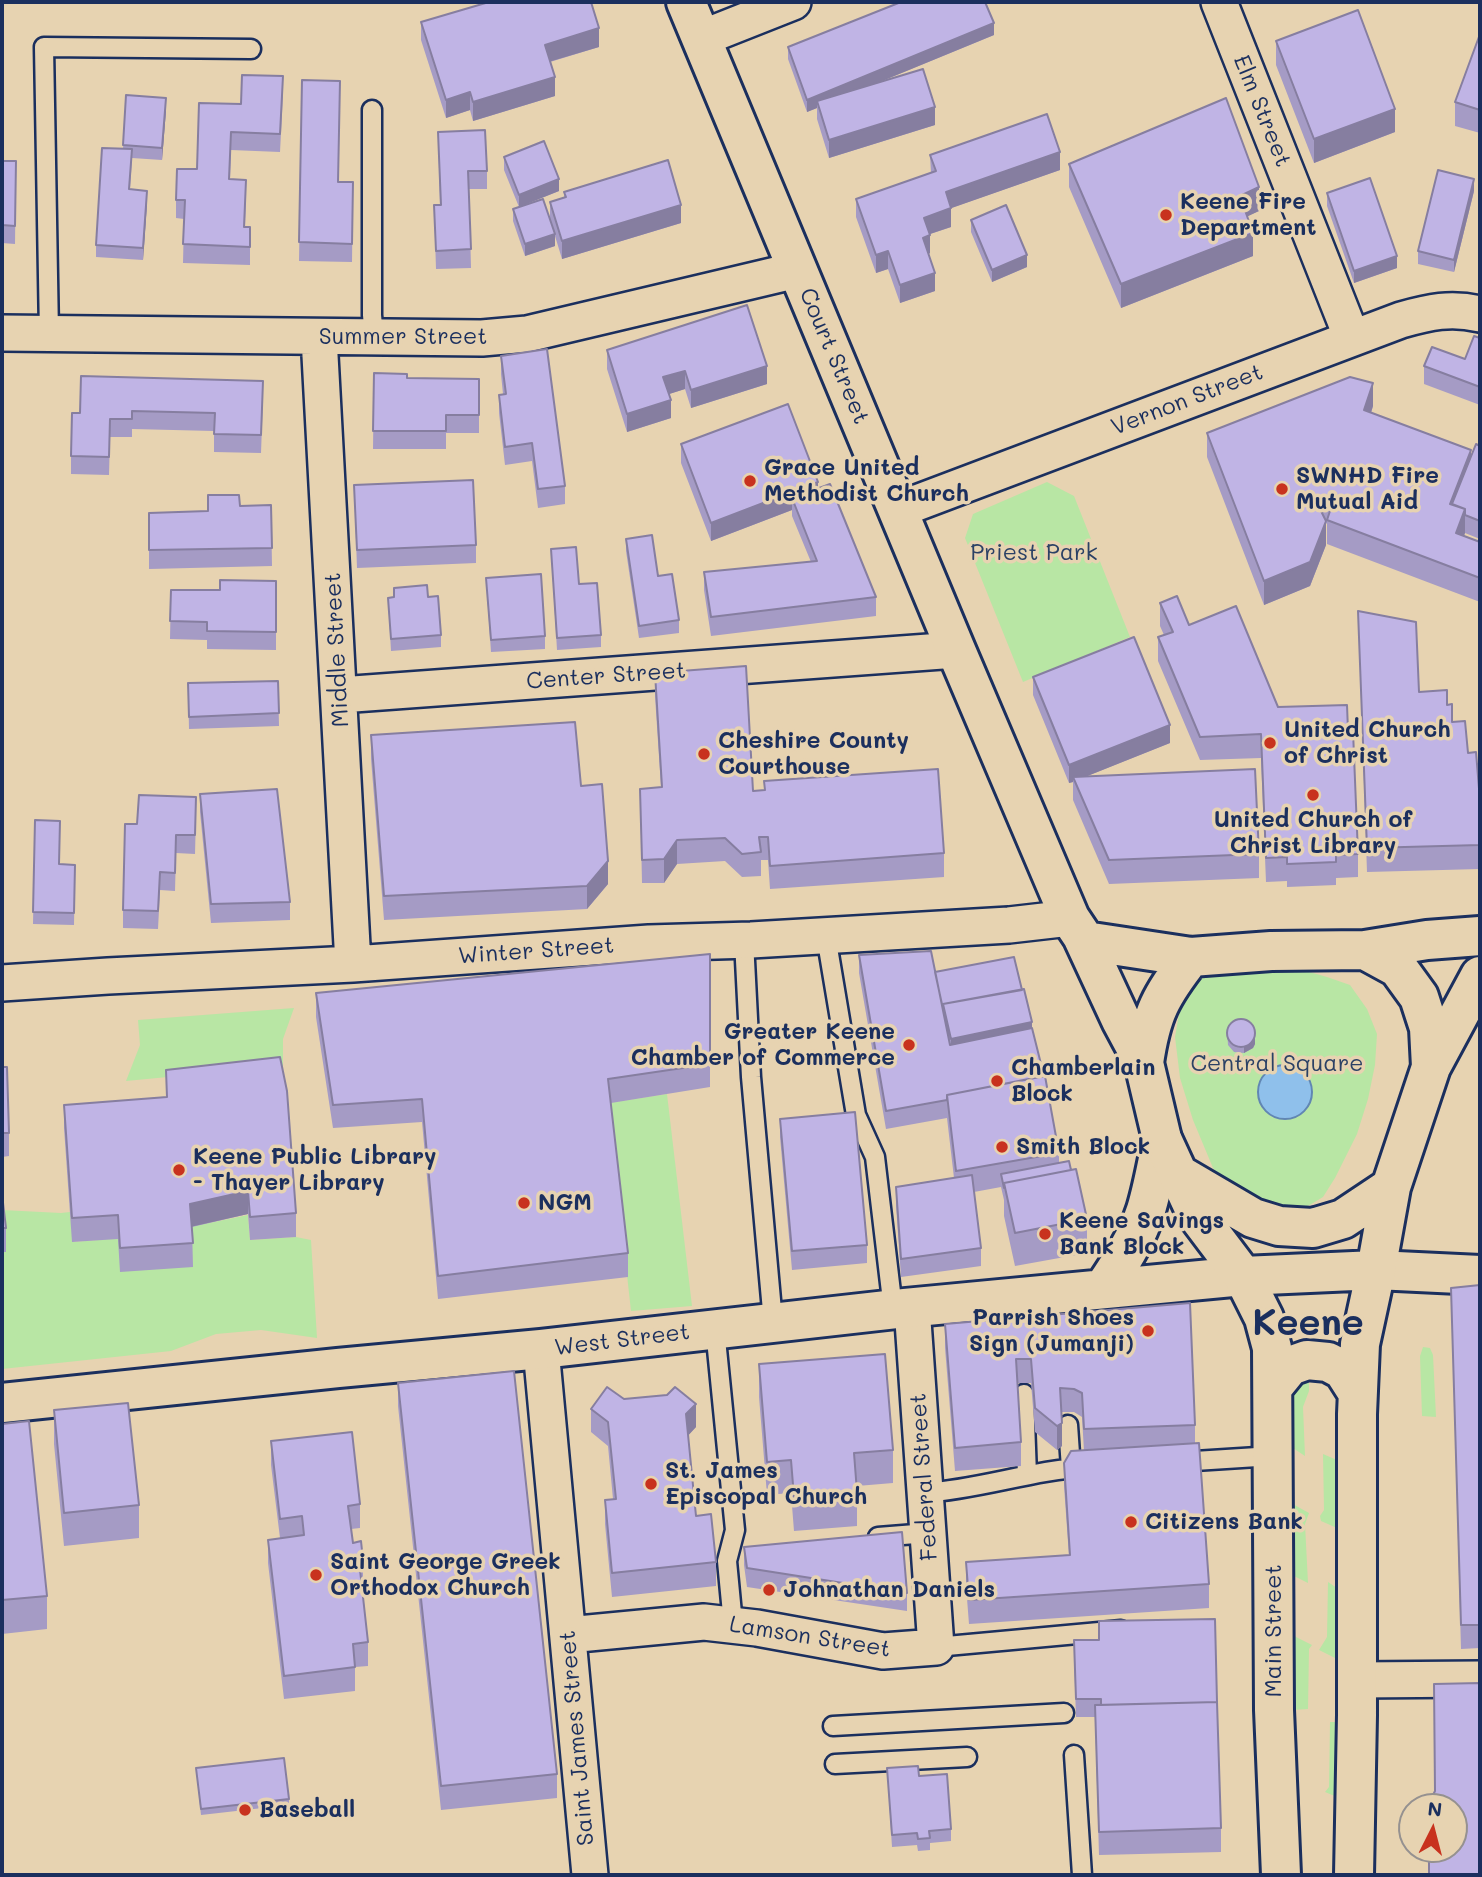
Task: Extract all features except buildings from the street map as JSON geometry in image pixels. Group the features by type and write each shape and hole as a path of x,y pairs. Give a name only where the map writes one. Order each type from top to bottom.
{"main road":[{"name":"Court Street","path":"686,2 956,650 1078,929"},
{"path":"1078,929 1191,957 1271,951 1365,950 1427,940 1480,936"},
{"path":"1078,929 1144,1063 1162,1139 1178,1174 1198,1215 1242,1276 1376,1270 1480,1275"},
{"path":"1365,950 1398,968 1419,997 1429,1028 1431,1067"},
{"path":"1144,1063 1160,1001 1191,957"},
{"path":"1354,1875 1357,1392 1360,1344 1391,1187 1431,1067 1480,976"},
{"path":"1103,1289 1140,1226 1162,1139"},
{"path":"1178,1174 1252,1217 1279,1226 1313,1228 1343,1219 1391,1187"},
{"name":"West Street","path":"2,1403 541,1349 902,1308 1242,1276"},
{"name":"Main Street","path":"1242,1276 1264,1318 1272,1348 1274,1710 1281,1875"},
{"path":"1273,1387 1290,1366 1307,1360 1328,1362 1343,1370 1357,1392"}],"street":[{"path":"702,38 793,2"},
{"name":"Elm Street","path":"1219,2 1352,338"},
{"name":"Summer Street","path":"2,333 482,338 527,334 797,270"},
{"name":"Vernon Street","path":"898,510 1352,338 1433,311 1465,310 1480,314"},
{"name":"Middle Street","path":"319,337 353,964"},
{"name":"Center Street","path":"340,695 956,650"},
{"name":"Winter Street","path":"2,984 353,964 649,943 744,941 1009,925 1078,929"},
{"name":"Federal Street","path":"902,1308 925,1493 936,1647"},
{"name":"Saint James Street","path":"541,1349 590,1875"},
{"name":"Lamson Street","path":"568,1635 704,1622 883,1651 936,1647"},
{"path":"1357,1680 1480,1679"}],"lane":[{"path":"50,334 44,47 251,49"},
{"path":"372,110 374,337"},
{"path":"825,936 856,1115 875,1157 902,1308"},
{"path":"744,941 751,1077 773,1322"},
{"path":"715,1329 735,1530 735,1550 727,1573 733,1625"},
{"path":"1024,1394 1027,1475"},
{"path":"1068,1425 1070,1468"},
{"path":"1166,1463 1273,1456"},
{"path":"925,1493 949,1492 1070,1468 1111,1466"},
{"path":"865,1539 928,1533"},
{"name":"Lamson Street","path":"936,1647 1138,1628"},
{"path":"832,1726 1064,1713"},
{"path":"1074,1755 1082,1875"},
{"path":"835,1764 968,1757"}],"green space":[{"name":"Priest Park","path":"1047,482 1074,496 1130,637 1023,682 965,538 973,514"},
{"name":"Central Square","path":"1299,969 1350,985 1367,1009 1377,1034 1375,1065 1357,1134 1323,1197 1303,1209 1275,1211 1227,1186 1213,1168 1193,1120 1180,1078 1175,1037 1180,1008 1196,982 1214,970"},
{"path":"294,1008 283,1039 283,1066 126,1081 140,1045 138,1020"},
{"path":"667,1094 692,1306 631,1311 608,1103"},
{"path":"2,1210 70,1212 73,1242 161,1232 248,1215 250,1240 296,1237 311,1240 317,1338 261,1330 216,1334 171,1351 2,1369 2,1252 6,1251"},
{"path":"1423,1347 1430,1348 1433,1355 1436,1417 1422,1416 1420,1356"},
{"path":"1309,1372 1309,1391 1303,1407 1305,1456 1290,1446 1291,1382"},
{"path":"1323,1454 1337,1460 1337,1528 1321,1521 1320,1516 1324,1510"},
{"path":"1291,1503 1309,1513 1305,1524 1308,1583 1294,1576"},
{"path":"1328,1582 1337,1588 1335,1658 1319,1650 1327,1637"},
{"path":"1294,1636 1312,1645 1309,1649 1308,1709 1293,1710"},
{"path":"1330,1722 1337,1722 1337,1797 1325,1792 1329,1787"}],"water":[{"path":"1290,1065 1300,1069 1308,1077 1312,1092 1308,1107 1300,1115 1280,1119 1270,1115 1262,1107 1258,1087 1262,1077 1270,1069"}],"place":[{"name":"Keene Fire Department","path":"1166,215"},
{"name":"Grace United Methodist Church","path":"750,481"},
{"name":"SWNHD Fire Mutual Aid","path":"1282,489"},
{"name":"United Church of Christ","path":"1270,743"},
{"name":"Cheshire County Courthouse","path":"704,754"},
{"name":"United Church of Christ Library","path":"1313,795"},
{"name":"Greater Keene Chamber of Commerce","path":"909,1045"},
{"name":"Chamberlain Block","path":"997,1081"},
{"name":"Smith Block","path":"1002,1147"},
{"name":"Keene Public Library - Thayer Library","path":"179,1170"},
{"name":"NGM","path":"524,1203"},
{"name":"Keene Savings Bank Block","path":"1045,1234"},
{"name":"Parrish Shoes Sign (Jumanji)","path":"1148,1331"},
{"name":"St. James Episcopal Church","path":"651,1484"},
{"name":"Citizens Bank","path":"1131,1522"},
{"name":"Saint George Greek Orthodox Church","path":"316,1575"},
{"name":"Johnathan Daniels","path":"769,1590"},
{"name":"Baseball","path":"245,1810"}],"district":[{"name":"Keene","path":"1308,1324"}]}
